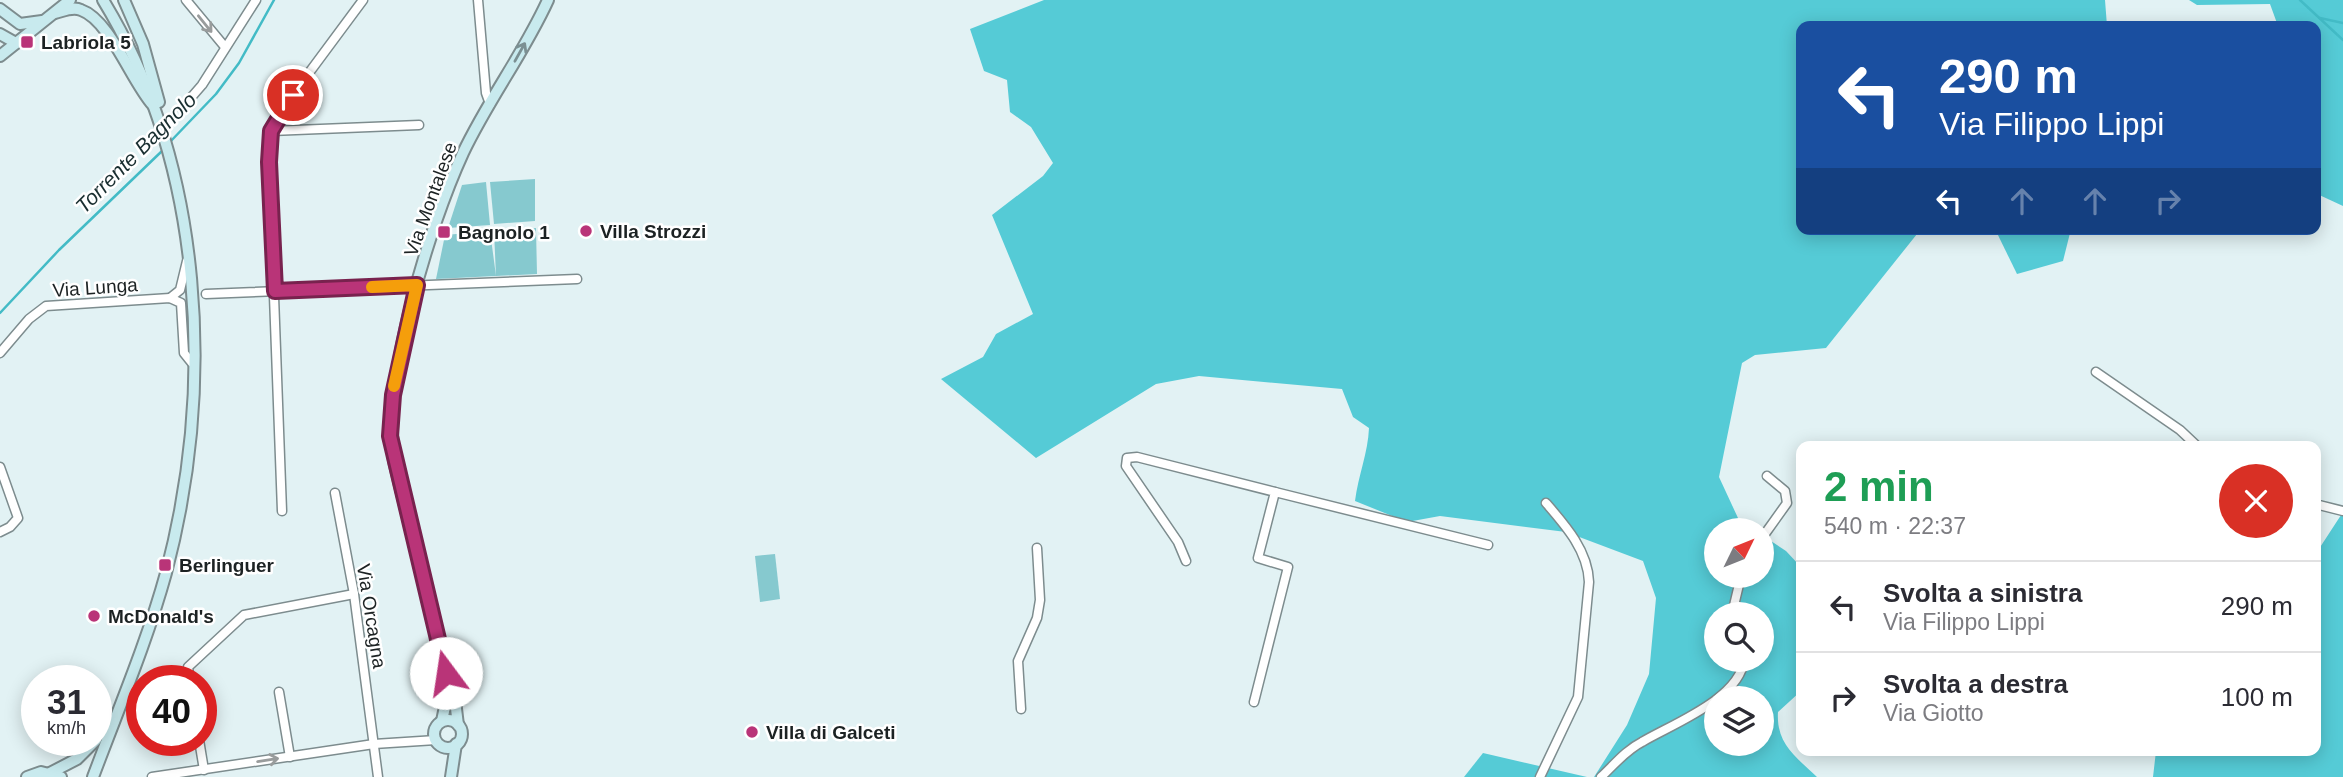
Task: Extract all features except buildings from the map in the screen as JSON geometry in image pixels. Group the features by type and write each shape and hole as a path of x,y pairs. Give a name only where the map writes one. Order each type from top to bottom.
{"main road":[{"path":"0,56 70,0"},
{"path":"93,777 153,616 175,536 187,462 192,363 188,254 173,162 157,108 132,47 103,0"},
{"path":"124,0 155,79 162,126"},
{"name":"Via Montalese","path":"451,775 456,744 461,737 454,692 446,673 390,436 393,395 417,285 463,153 548,0"},
{"path":"55,13 73,8 86,13 114,45 144,95 157,108"},
{"path":"0,9 20,24 45,21"},
{"path":"0,34 16,43"},
{"name":"Via Montalese","path":"446,673 447,697 442,722 436,728 451,775"},
{"path":"112,717 117,710"},
{"path":"442,722 451,720 458,725"},
{"path":"439,743 456,744"},
{"path":"27,777 55,775 80,756"}],"street":[{"path":"186,0 225,47"},
{"path":"182,108 202,85 256,0"},
{"path":"282,511 269,162 271,131 277,116 363,0"},
{"path":"478,0 486,93 490,104"},
{"path":"271,131 419,125"},
{"path":"188,254 180,290 170,298 181,303 184,354 192,363"},
{"path":"206,294 576,279"},
{"name":"Via Lunga","path":"0,353 29,319 46,306 170,298"},
{"path":"2096,372 2192,441"},
{"path":"1186,561 1178,542 1126,466 1127,458 1137,457 1488,545"},
{"path":"0,467 18,518 10,527 0,532"},
{"path":"1767,476 1785,491 1787,503 1774,521"},
{"path":"1254,702 1288,567 1258,558 1275,492"},
{"name":"Via Orcagna","path":"335,493 354,594 378,777"},
{"path":"1540,777 1578,697 1589,582 1588,567 1579,546 1546,503"},
{"path":"2321,506 2343,511"},
{"path":"1021,709 1018,661 1037,618 1040,600 1037,548"},
{"path":"190,665 244,615 354,594"},
{"path":"1601,777 1641,742 1695,716 1718,697 1738,672"},
{"path":"279,692 290,757"},
{"path":"152,777 374,744 439,743"},
{"path":"202,756 204,770"}],"shaded area":[{"path":"1044,0 2105,0 2107,21 1796,21 1796,235 1916,235 1826,348 1755,355 1742,363 1719,477 1738,518 1704,518 1704,588 1774,588 1774,543 1796,562 1796,696 1778,712 1778,723 1788,749 1817,777 1594,777 1627,725 1649,674 1656,598 1643,561 1566,532 1440,516 1407,522 1355,501 1369,428 1353,417 1342,389 1199,376 1156,384 1036,458 941,379 983,357 996,334 1033,314 992,215 1043,176 1053,163 1031,127 1010,112 1007,80 984,71 970,29"},
{"path":"2189,0 2343,0 2343,206 2321,196 2321,21 2276,21 2270,4 2197,5"},
{"path":"535,179 535,221 494,224 490,182"},
{"path":"486,182 490,225 448,228 462,185"},
{"path":"536,228 537,274 436,279 445,235 490,231 496,276 494,231"},
{"path":"1998,235 2070,235 2063,261 2017,274"},
{"path":"2343,512 2343,777 2153,777 2155,756 2321,756 2321,546"},
{"path":"775,554 780,599 760,602 755,556"},
{"path":"1483,753 1587,777 1464,777"}],"waterway":[{"name":"Torrente Bagnolo","path":"169,143 216,94 239,63 274,0"},
{"path":"2300,0 2343,40"},
{"path":"2320,18 2343,23"},
{"name":"Torrente Bagnolo","path":"0,313 59,250 162,151"}],"slow traffic":[{"path":"372,287 417,285 394,386"}],"place":[{"name":"Labriola 5","path":"27,42"},
{"name":"Villa Strozzi","path":"586,231"},
{"name":"Bagnolo 1","path":"444,232"},
{"name":"Berlinguer","path":"165,565"},
{"name":"McDonald's","path":"94,616"},
{"name":"Villa di Galceti","path":"752,732"}],"route":[{"path":"293,95 277,116 271,131 269,162 275,291 417,285 393,395 390,436 446,673"}]}
